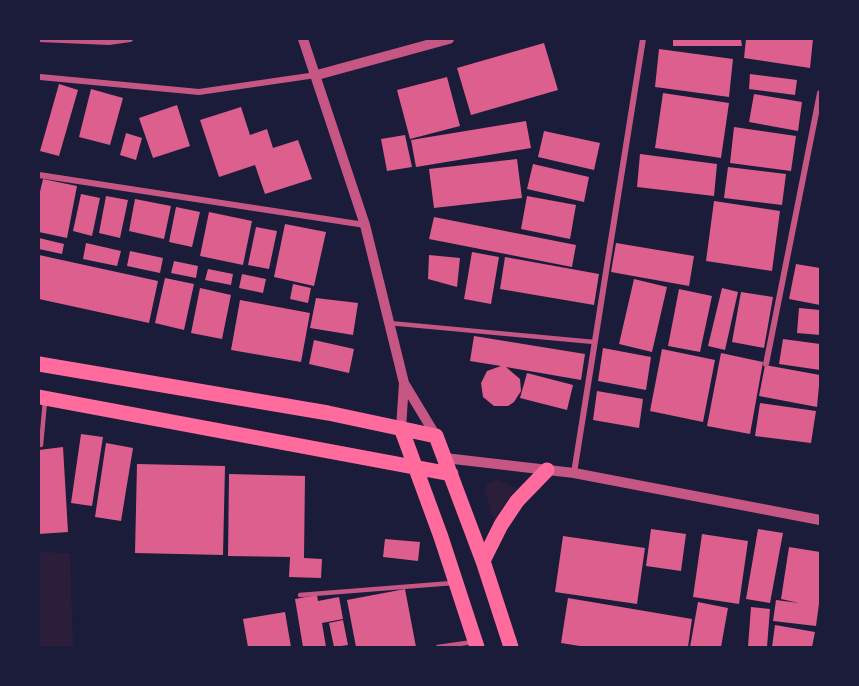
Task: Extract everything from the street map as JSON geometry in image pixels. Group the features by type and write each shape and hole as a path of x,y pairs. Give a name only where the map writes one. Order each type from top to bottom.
{"main road":[{"path":"39,364 436,436 483,561 511,647"},
{"path":"42,398 451,474"},
{"path":"401,428 476,644"},
{"path":"483,561 501,525 517,501 547,470"}],"street":[{"path":"39,39 109,42 130,39"},
{"path":"303,39 317,75 365,225 404,383 436,436"},
{"path":"40,77 199,92 317,75 449,39"},
{"path":"574,473 643,39"},
{"path":"766,364 820,93"},
{"path":"39,175 365,225"},
{"path":"401,428 404,383"},
{"path":"445,458 574,473 820,520"}],"lane":[{"path":"389,323 594,342"},
{"path":"41,445 42,398"},
{"path":"300,595 456,583"},
{"path":"438,647 476,644"}],"shaded area":[{"path":"497,480 517,488 503,506 497,522 491,513 485,490 488,483"},
{"path":"39,552 70,553 73,647 39,647"}],"building":[{"path":"673,39 741,39 742,46 673,46"},
{"path":"746,39 813,39 810,68 744,58"},
{"path":"544,43 558,90 471,115 457,68"},
{"path":"659,49 733,59 729,97 655,87"},
{"path":"750,74 797,80 795,95 749,89"},
{"path":"447,77 460,126 410,139 397,90"},
{"path":"59,84 78,90 59,156 40,151"},
{"path":"91,89 123,98 110,145 79,137"},
{"path":"663,93 729,103 721,158 655,148"},
{"path":"754,94 802,102 798,131 749,122"},
{"path":"177,105 190,146 153,158 139,118"},
{"path":"241,107 250,135 267,129 273,148 298,140 312,179 265,194 255,165 219,177 200,120"},
{"path":"526,121 531,148 416,167 411,140"},
{"path":"734,127 796,136 791,171 730,163"},
{"path":"544,131 600,143 594,170 538,157"},
{"path":"126,133 142,138 136,160 120,155"},
{"path":"405,135 412,167 387,171 381,139"},
{"path":"640,154 717,164 714,196 637,187"},
{"path":"517,159 522,198 434,208 429,169"},
{"path":"533,164 589,177 584,202 527,189"},
{"path":"728,167 786,174 782,205 724,198"},
{"path":"43,179 77,186 67,238 39,232 39,196"},
{"path":"81,194 100,198 92,236 73,231"},
{"path":"106,196 128,200 120,238 99,233"},
{"path":"527,196 576,205 570,239 521,229"},
{"path":"135,199 171,206 164,239 129,231"},
{"path":"714,201 780,211 772,271 706,261"},
{"path":"176,207 200,212 192,247 169,242"},
{"path":"209,212 252,221 243,265 200,256"},
{"path":"434,217 576,245 572,267 429,239"},
{"path":"285,224 326,232 314,286 274,277"},
{"path":"256,227 277,231 269,269 248,265"},
{"path":"39,238 64,244 62,254 39,249"},
{"path":"86,243 121,251 117,266 83,259"},
{"path":"616,243 694,256 689,286 611,272"},
{"path":"130,251 163,258 160,273 127,266"},
{"path":"472,252 499,257 491,304 464,299"},
{"path":"39,255 158,281 149,323 39,299"},
{"path":"429,255 460,258 457,287 428,279"},
{"path":"505,257 599,274 594,305 500,289"},
{"path":"174,261 198,266 196,278 171,273"},
{"path":"796,264 820,268 820,305 789,299"},
{"path":"208,269 233,274 231,285 205,280"},
{"path":"242,274 266,279 263,293 239,288"},
{"path":"165,278 194,284 184,330 155,323"},
{"path":"634,279 667,287 652,352 619,344"},
{"path":"293,284 311,288 308,303 290,299"},
{"path":"200,288 231,295 222,339 191,333"},
{"path":"722,288 738,292 725,350 708,346"},
{"path":"679,289 712,296 700,352 668,346"},
{"path":"741,292 773,297 764,348 732,342"},
{"path":"316,298 358,303 353,335 310,328"},
{"path":"240,300 310,313 301,362 231,350"},
{"path":"799,308 820,310 820,335 797,333"},
{"path":"474,336 585,354 581,380 506,367 520,379 521,391 514,402 508,406 494,406 483,397 481,383 487,371 501,366 470,361"},
{"path":"783,339 820,344 820,370 779,364"},
{"path":"314,340 354,349 349,373 309,364"},
{"path":"603,348 651,357 646,390 598,381"},
{"path":"662,349 715,360 703,422 650,411"},
{"path":"721,353 763,362 750,434 707,426"},
{"path":"765,365 820,375 817,407 759,396"},
{"path":"527,373 573,385 567,410 520,398"},
{"path":"597,391 643,399 639,428 593,420"},
{"path":"760,403 816,411 811,443 755,436"},
{"path":"81,434 103,437 92,506 71,503"},
{"path":"106,443 133,448 121,521 95,517"},
{"path":"63,447 68,532 39,534 39,450"},
{"path":"137,464 225,466 223,555 135,553"},
{"path":"229,474 305,476 304,558 322,559 321,578 289,577 290,557 228,556"},
{"path":"651,529 686,534 681,571 646,566"},
{"path":"758,529 783,533 770,603 746,599"},
{"path":"702,534 748,541 739,604 693,597"},
{"path":"563,536 645,548 637,604 555,592"},
{"path":"385,539 420,542 418,561 383,557"},
{"path":"789,547 820,552 820,596 816,626 773,621 776,600 799,603 781,599"},
{"path":"405,589 416,647 356,647 347,600"},
{"path":"317,595 318,601 339,597 343,619 322,623 326,647 303,647 295,599"},
{"path":"568,598 692,619 688,647 586,647 561,643"},
{"path":"698,602 728,608 721,647 690,647"},
{"path":"751,607 770,609 767,647 748,647"},
{"path":"285,612 291,647 248,647 243,619"},
{"path":"343,620 348,645 334,647 329,623"},
{"path":"775,625 815,632 812,647 772,647"}]}
